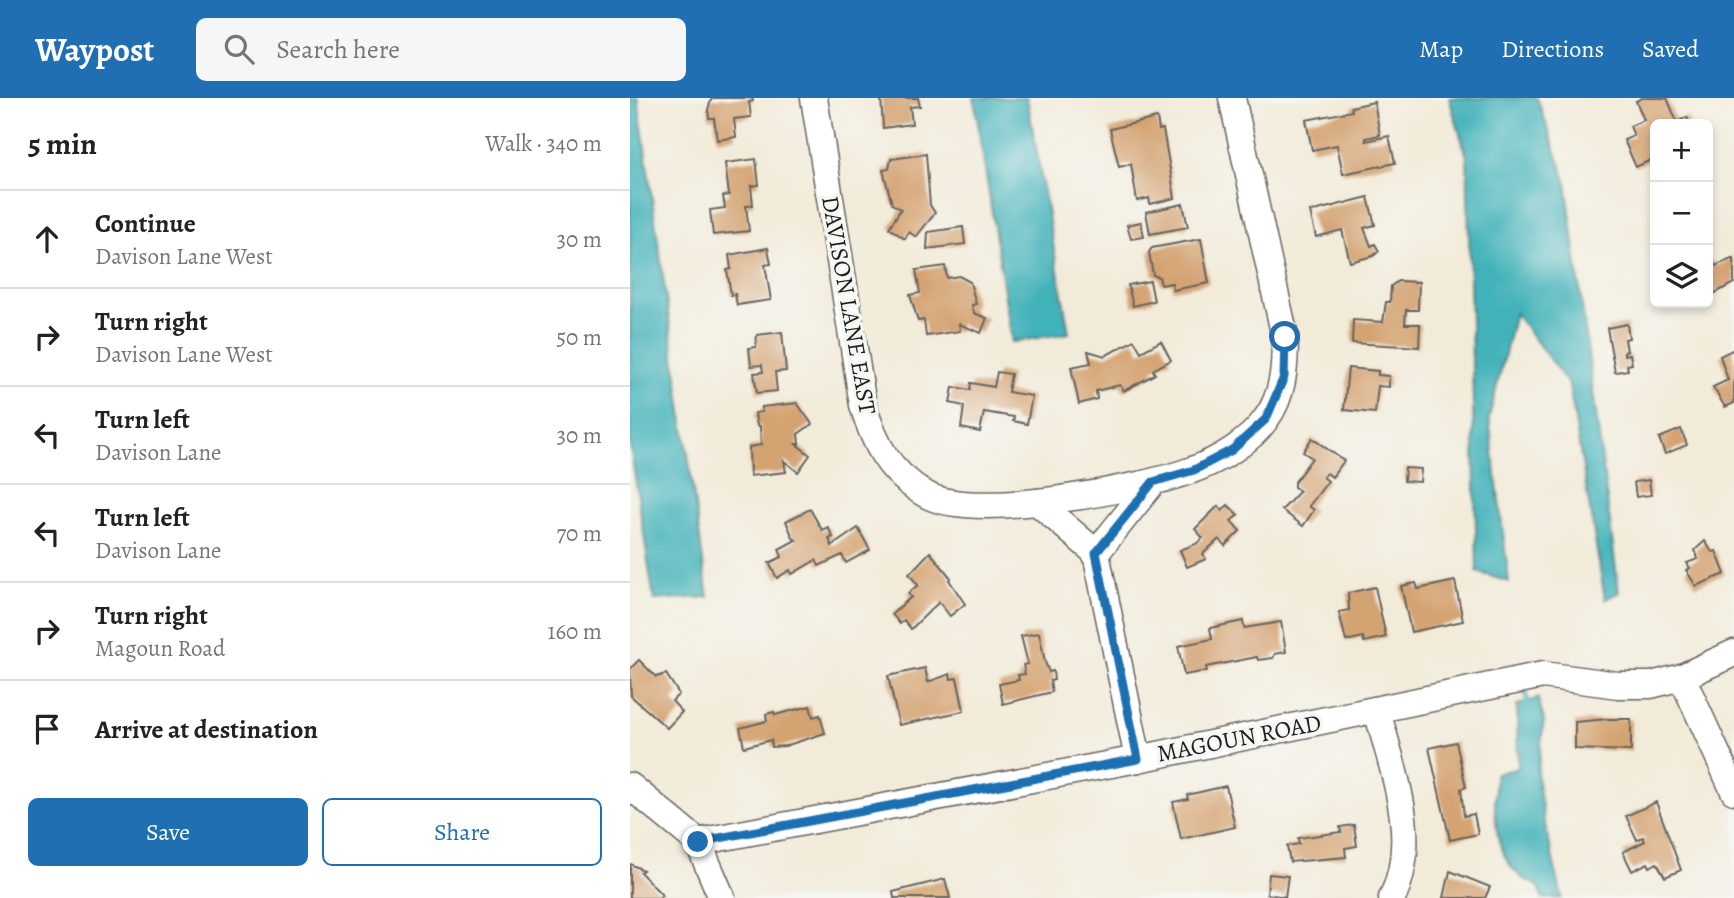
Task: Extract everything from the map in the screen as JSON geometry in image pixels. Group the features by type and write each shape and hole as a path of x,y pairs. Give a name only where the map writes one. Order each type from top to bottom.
{"street":[{"name":"DAVISON LANE EAST","path":"814,98 863,405 874,443 899,475 927,496 971,506 1037,502 1153,482 1194,470 1232,450 1266,419 1284,377 1285,337 1232,98"},
{"path":"1096,553 1153,482"},
{"path":"1037,502 1096,553 1138,759"},
{"name":"MAGOUN ROAD","path":"698,842 1138,759 1543,675 1618,685 1651,685 1682,677 1734,653"},
{"path":"1682,677 1734,791"},
{"path":"1377,710 1401,807 1406,851 1392,898"},
{"path":"630,786 698,842 722,898"}],"water":[{"path":"630,98 638,98 708,597 654,600 630,445"},
{"path":"974,98 1027,98 1069,333 1012,342"},
{"path":"1449,98 1537,98 1566,181 1619,593 1605,599 1569,385 1515,313 1489,418 1509,582 1477,572 1467,157"},
{"path":"1538,698 1544,720 1537,776 1562,898 1543,898 1539,887 1520,876 1504,854 1497,828 1495,774 1518,768 1517,705"}],"building":[{"path":"712,98 752,98 753,101 749,102 751,117 734,119 736,137 717,140 714,118 709,118 708,109"},
{"path":"881,98 918,98 920,106 910,107 912,124 883,128"},
{"path":"1642,98 1667,98 1676,119 1650,119 1650,160 1636,167 1624,140 1634,136 1630,126 1644,120 1636,101"},
{"path":"1374,102 1380,135 1366,138 1366,141 1389,136 1395,163 1343,174 1337,145 1312,150 1306,120 1352,111 1351,107"},
{"path":"1157,118 1159,130 1163,129 1175,198 1150,204 1149,198 1137,201 1131,164 1119,167 1110,129"},
{"path":"926,154 930,205 935,213 916,237 909,232 905,239 889,228 901,209 892,204 883,170 889,169 891,159"},
{"path":"756,159 759,185 751,186 753,205 746,206 749,231 713,235 710,210 725,208 723,196 729,195 725,163"},
{"path":"1368,197 1375,225 1364,228 1371,246 1375,244 1379,251 1373,256 1350,262 1342,230 1316,237 1310,212"},
{"path":"1183,204 1188,227 1150,234 1146,212"},
{"path":"1141,222 1144,237 1131,239 1127,225"},
{"path":"963,227 965,244 927,249 928,232"},
{"path":"1201,239 1209,283 1173,290 1172,283 1161,285 1159,277 1153,275 1149,252 1152,248"},
{"path":"768,248 771,264 765,265 771,300 737,305 735,294 731,295 727,270 731,269 729,255"},
{"path":"1734,258 1734,283 1713,294 1713,261 1715,266"},
{"path":"945,266 947,278 959,276 970,282 976,304 972,305 974,313 987,318 981,333 959,324 960,331 926,336 924,320 918,321 910,295 920,293 916,270"},
{"path":"1150,281 1154,301 1133,306 1128,285"},
{"path":"1398,281 1419,282 1418,310 1406,310 1405,324 1420,324 1419,347 1352,343 1353,320 1383,322 1386,302 1390,302 1391,286"},
{"path":"1627,324 1629,338 1625,339 1627,351 1624,355 1630,354 1632,364 1627,365 1628,370 1615,372 1607,328"},
{"path":"782,332 786,371 775,372 777,391 757,393 754,373 763,372 762,365 751,366 749,348 756,347 757,335"},
{"path":"1134,340 1141,352 1161,341 1171,360 1153,370 1155,374 1124,391 1120,385 1096,391 1097,399 1079,404 1071,367 1091,363 1088,351 1105,356"},
{"path":"1734,349 1734,403 1725,407 1713,387 1728,380 1720,356"},
{"path":"1348,368 1378,371 1378,375 1389,376 1389,387 1378,386 1375,413 1344,410"},
{"path":"997,372 1011,374 1008,392 1032,396 1027,424 1013,421 1014,417 984,412 980,432 961,428 964,406 950,403 953,387 970,390 971,383 994,387"},
{"path":"797,403 812,424 798,434 799,444 796,444 810,455 798,472 784,461 786,472 750,476 749,447 761,445 760,426 757,426 755,413 762,412 762,407"},
{"path":"1681,429 1687,445 1665,454 1659,438"},
{"path":"1312,438 1344,461 1332,477 1327,473 1323,477 1328,481 1309,506 1314,510 1303,526 1282,510 1300,491 1294,487 1294,483 1312,458 1303,452"},
{"path":"1405,468 1421,469 1420,482 1404,481"},
{"path":"1649,480 1651,495 1636,497 1634,482"},
{"path":"1228,505 1238,515 1231,521 1240,531 1225,546 1219,539 1203,554 1206,559 1187,567 1180,550 1203,538 1195,529 1218,506 1222,511"},
{"path":"810,509 822,530 828,527 833,537 829,539 832,546 858,528 870,550 846,563 842,555 819,566 816,560 792,574 790,570 777,578 769,563 782,557 779,549 796,540 786,521"},
{"path":"1705,541 1712,552 1716,551 1725,574 1696,586 1686,570 1690,568 1687,563 1698,559 1695,550"},
{"path":"930,552 951,578 949,580 965,604 950,616 939,602 911,629 904,620 900,624 892,614 911,597 908,593 918,585 909,574"},
{"path":"1455,581 1463,621 1411,632 1401,586 1416,583 1418,589"},
{"path":"1375,587 1386,637 1364,642 1363,637 1346,641 1339,612 1349,610 1348,593"},
{"path":"1243,621 1244,628 1281,622 1286,652 1275,654 1273,658 1258,660 1257,657 1206,667 1207,671 1184,675 1178,646 1212,639 1210,628"},
{"path":"1039,633 1045,662 1049,672 1053,671 1054,680 1050,681 1052,692 1003,704 999,684 1019,680 1018,675 1025,674 1023,665 1028,664 1021,636"},
{"path":"639,660 656,677 666,674 679,694 672,701 682,712 667,728 631,696 630,669"},
{"path":"925,668 928,682 950,674 951,679 957,678 964,711 899,725 888,676"},
{"path":"810,706 813,717 820,715 825,733 785,746 772,747 771,740 744,747 740,728 767,721 766,714 774,712 775,715"},
{"path":"1631,719 1631,751 1575,749 1575,722"},
{"path":"1456,742 1466,787 1461,789 1464,816 1474,814 1478,834 1450,840 1429,748"},
{"path":"1226,786 1235,827 1181,839 1173,802 1188,799 1187,795"},
{"path":"1656,802 1681,870 1665,877 1657,863 1650,867 1648,863 1632,871 1623,852 1645,841 1643,837 1637,840 1626,816"},
{"path":"1354,825 1357,846 1345,848 1346,857 1290,862 1287,846 1299,844 1298,838 1341,832 1340,827"},
{"path":"630,864 643,870 640,872 662,895 659,898 630,898"},
{"path":"1450,871 1490,887 1485,898 1444,898"},
{"path":"1269,874 1288,876 1285,897 1267,894"},
{"path":"945,879 950,898 894,898 893,892"}],"waterway":[{"path":"1526,694 1528,706"}],"route":[{"path":"698,842 743,836 1138,759 1096,553 1153,482 1194,470 1232,450 1266,419 1284,377 1285,337"}]}
